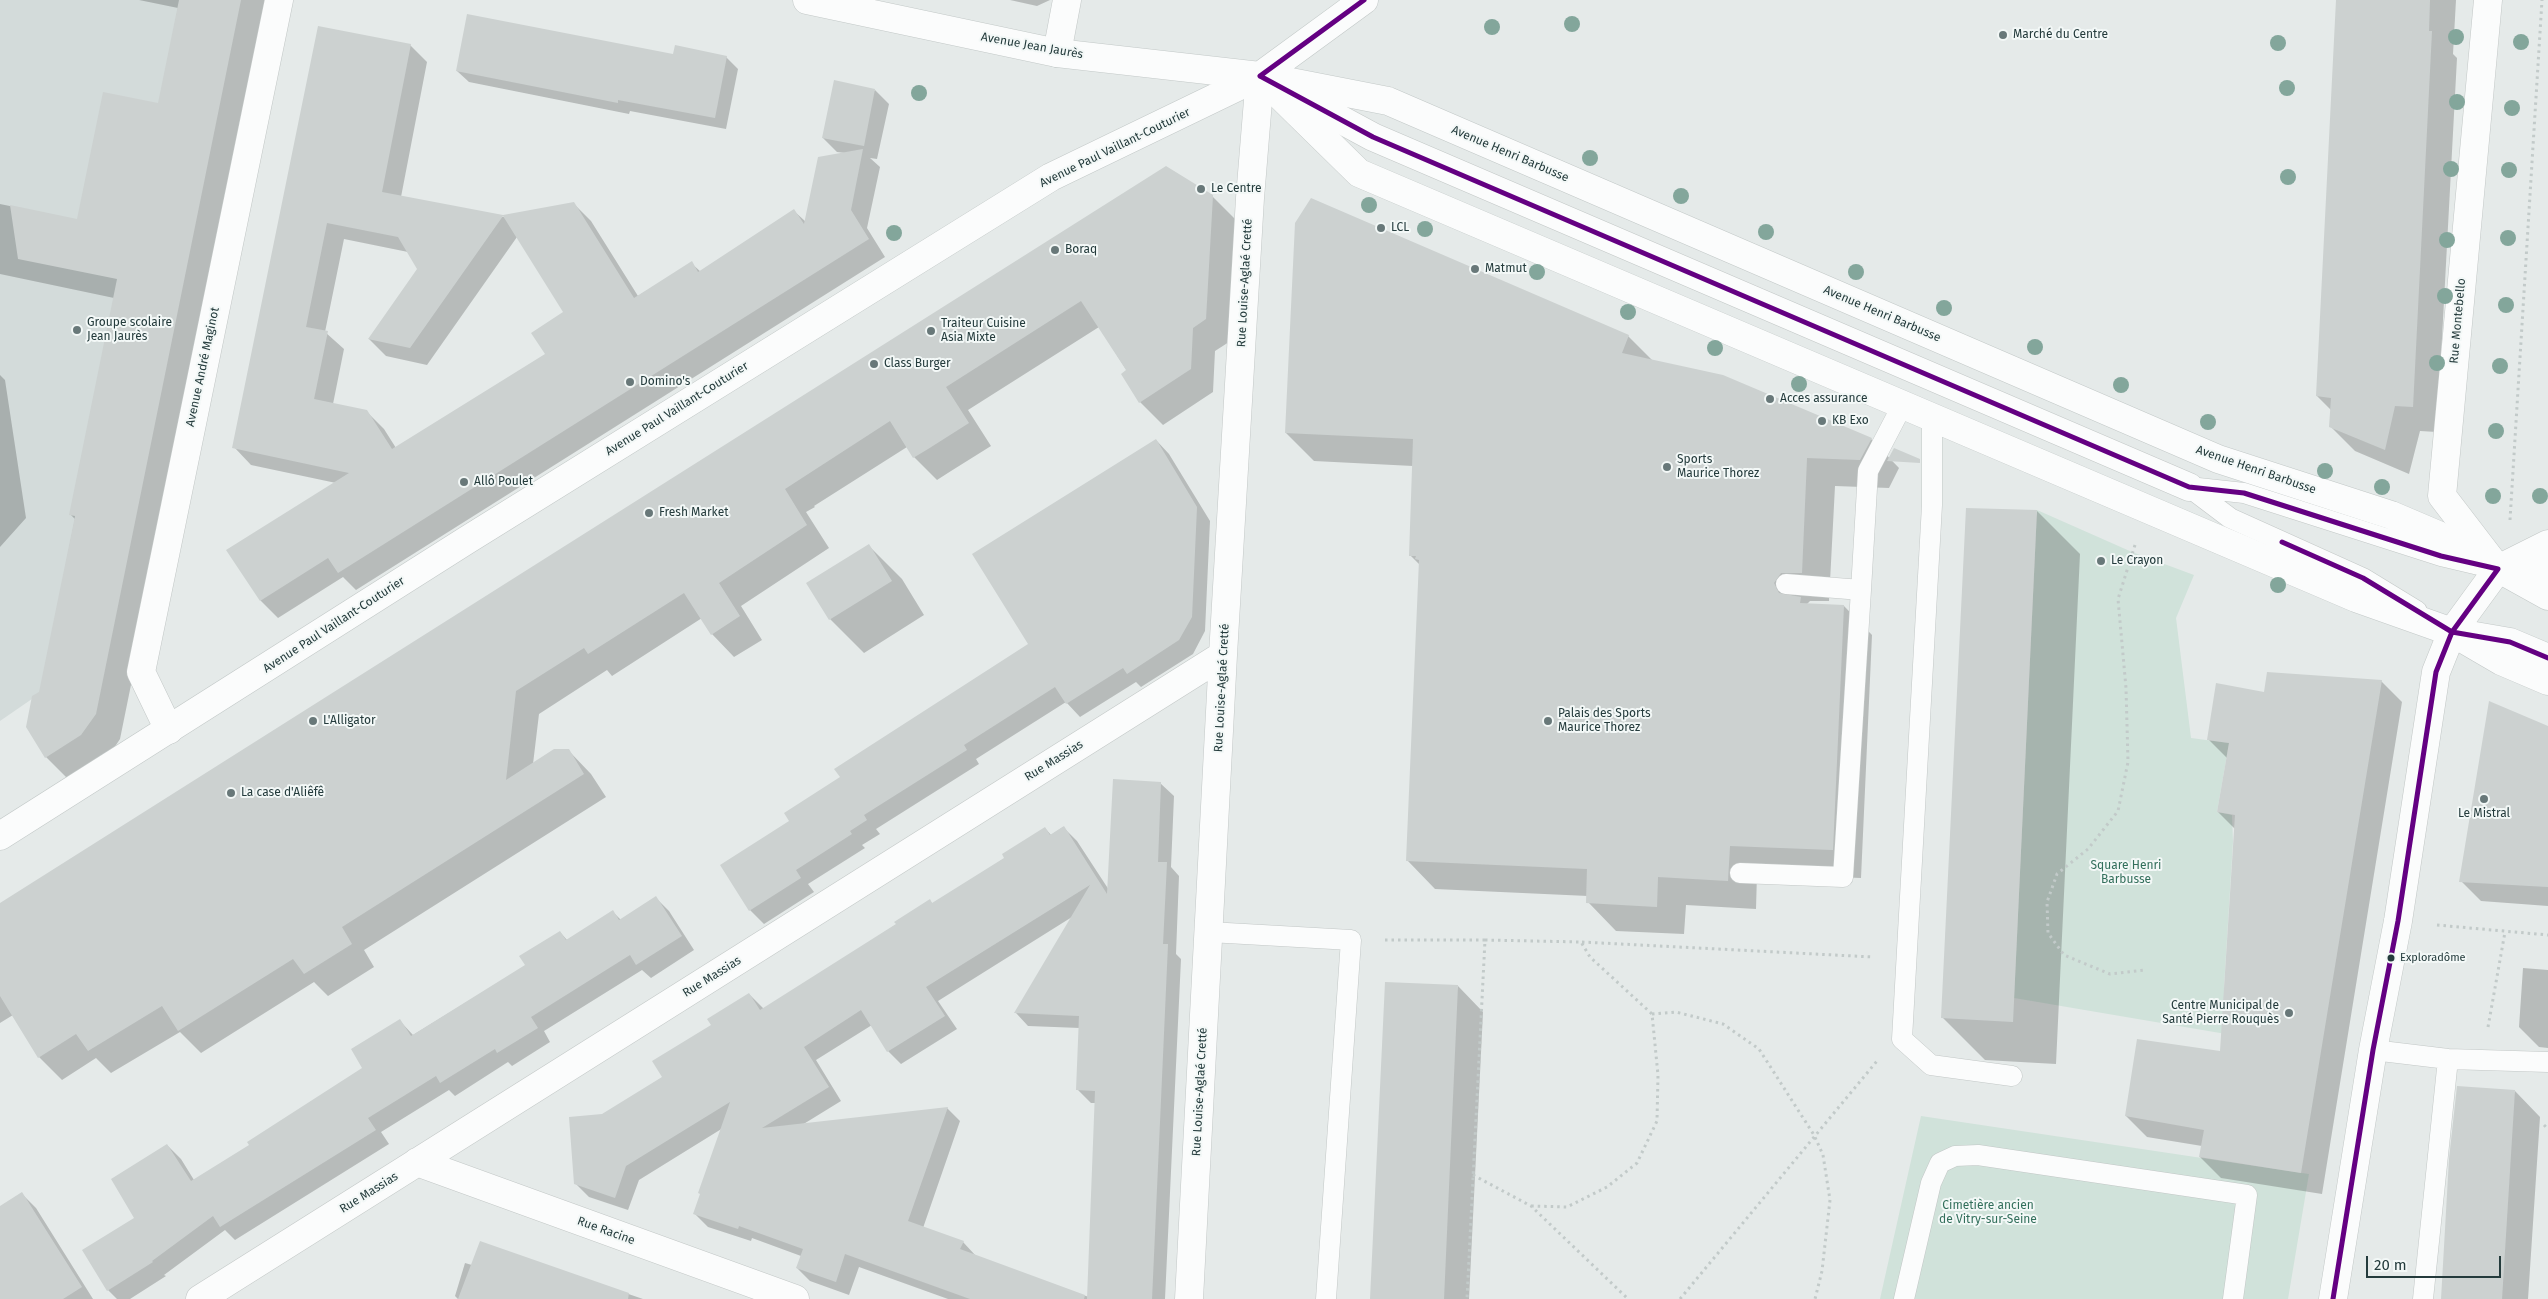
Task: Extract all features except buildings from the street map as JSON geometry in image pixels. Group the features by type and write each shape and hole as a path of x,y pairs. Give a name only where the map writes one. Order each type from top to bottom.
{"street":[{"name":"Avenue André Maginot","path":"169,730 140,672 279,0"},
{"name":"Avenue Jean Jaurès","path":"807,0 1057,52 1260,76"},
{"path":"1057,52 1067,0"},
{"name":"Avenue Paul Vaillant-Couturier","path":"0,836 467,540 1051,177 1260,76 1364,0"},
{"name":"Rue Montebello","path":"2488,0 2442,496 2498,569"},
{"name":"Avenue Henri Barbusse","path":"1260,76 1359,173 2356,598 2452,632 2510,642 2548,658"},
{"name":"Avenue Henri Barbusse","path":"1260,76 1373,137 2189,487"},
{"name":"Avenue Henri Barbusse","path":"1260,76 1388,102 2218,460 2390,515 2438,535 2548,596"},
{"name":"Rue Louise-Aglaé Cretté","path":"1189,1299 1223,655 1250,198 1260,76"},
{"path":"2333,1299 2373,1050 2398,921 2436,672 2452,632 2498,569 2548,544"},
{"name":"Avenue Henri Barbusse","path":"2498,569 2548,573"},
{"name":"Avenue Henri Barbusse","path":"2452,632 2501,661 2548,681"},
{"name":"Rue Massias","path":"200,1299 1223,655"},
{"name":"Rue Racine","path":"417,1162 795,1299"}],"lane":[{"path":"1740,873 1843,877 1868,471 1903,404"},
{"path":"1932,416 1932,505 1902,1039 1931,1065 2012,1076"},
{"name":"Avenue Henri Barbusse","path":"2189,487 2244,493 2441,556 2498,569"},
{"name":"Avenue Henri Barbusse","path":"2189,487 2230,518 2363,578 2452,632"},
{"path":"1786,584 1861,590"},
{"path":"1209,932 1351,940 1326,1299"},
{"path":"2373,1050 2448,1059 2548,1062"},
{"path":"2423,1299 2448,1059"},
{"path":"1904,1299 1931,1183 1940,1163 1955,1156 1978,1155 2247,1195 2233,1299"}],"path":[{"path":"2509,526 2542,0"},
{"path":"2136,542 2118,599 2126,688 2128,762 2118,811 2088,849 2057,874 2047,902 2048,933 2064,955 2110,974 2145,970"},
{"path":"2398,921 2548,936"},
{"path":"2482,1059 2506,932"},
{"path":"1351,940 1581,942 1907,959"},
{"path":"1468,1299 1485,940"},
{"path":"1531,1206 1567,1207 1607,1188 1637,1163 1658,1122 1658,1075 1652,1014 1590,957 1581,942"},
{"path":"1652,1014 1676,1012 1723,1024 1759,1049 1814,1135 1823,1155 1830,1200 1822,1270 1815,1299"},
{"path":"1680,1299 1872,1066 1902,1039"},
{"path":"2544,1126 2548,1129"},
{"path":"1474,1175 1531,1206 1628,1299"}],"shaded area":[{"name":"Groupe scolaire Jean Jaurès","path":"0,0 220,0 87,661 0,721"}],"green space":[{"name":"Square Henri Barbusse","path":"2037,510 2132,552 2194,575 2176,618 2191,738 2229,743 2217,812 2232,815 2233,842 2224,987 2226,1034 2014,998"},
{"name":"Cimetière ancien de Vitry-sur-Seine","path":"1921,1116 2309,1174 2288,1299 1880,1299"}],"transit line":[{"path":"1260,76 1364,0"},
{"path":"1260,76 1373,137 2189,487 2244,493 2441,556 2498,569 2452,632 2436,672 2398,921 2373,1050 2333,1299"},
{"path":"2282,542 2363,578 2452,632 2510,642 2548,658"}],"place":[{"name":"Marché du Centre","path":"2003,35"},
{"name":"Le Centre","path":"1201,189"},
{"name":"LCL","path":"1381,228"},
{"name":"Boraq","path":"1055,250"},
{"name":"Matmut","path":"1475,269"},
{"name":"Groupe scolaire Jean Jaurès","path":"77,330"},
{"name":"Traiteur Cuisine Asia Mixte","path":"931,331"},
{"name":"Class Burger","path":"874,364"},
{"name":"Domino's","path":"630,382"},
{"name":"Acces assurance","path":"1770,399"},
{"name":"KB Exo","path":"1822,421"},
{"name":"Sports Maurice Thorez","path":"1667,467"},
{"name":"Allô Poulet","path":"464,482"},
{"name":"Fresh Market","path":"649,513"},
{"name":"Le Crayon","path":"2101,561"},
{"name":"L'Alligator","path":"313,721"},
{"name":"Palais des Sports Maurice Thorez","path":"1548,721"},
{"name":"La case d'Aliêfê","path":"231,793"},
{"name":"Le Mistral","path":"2484,799"},
{"name":"Exploradôme","path":"2391,958"},
{"name":"Centre Municipal de Santé Pierre Rouquès","path":"2289,1013"}]}
